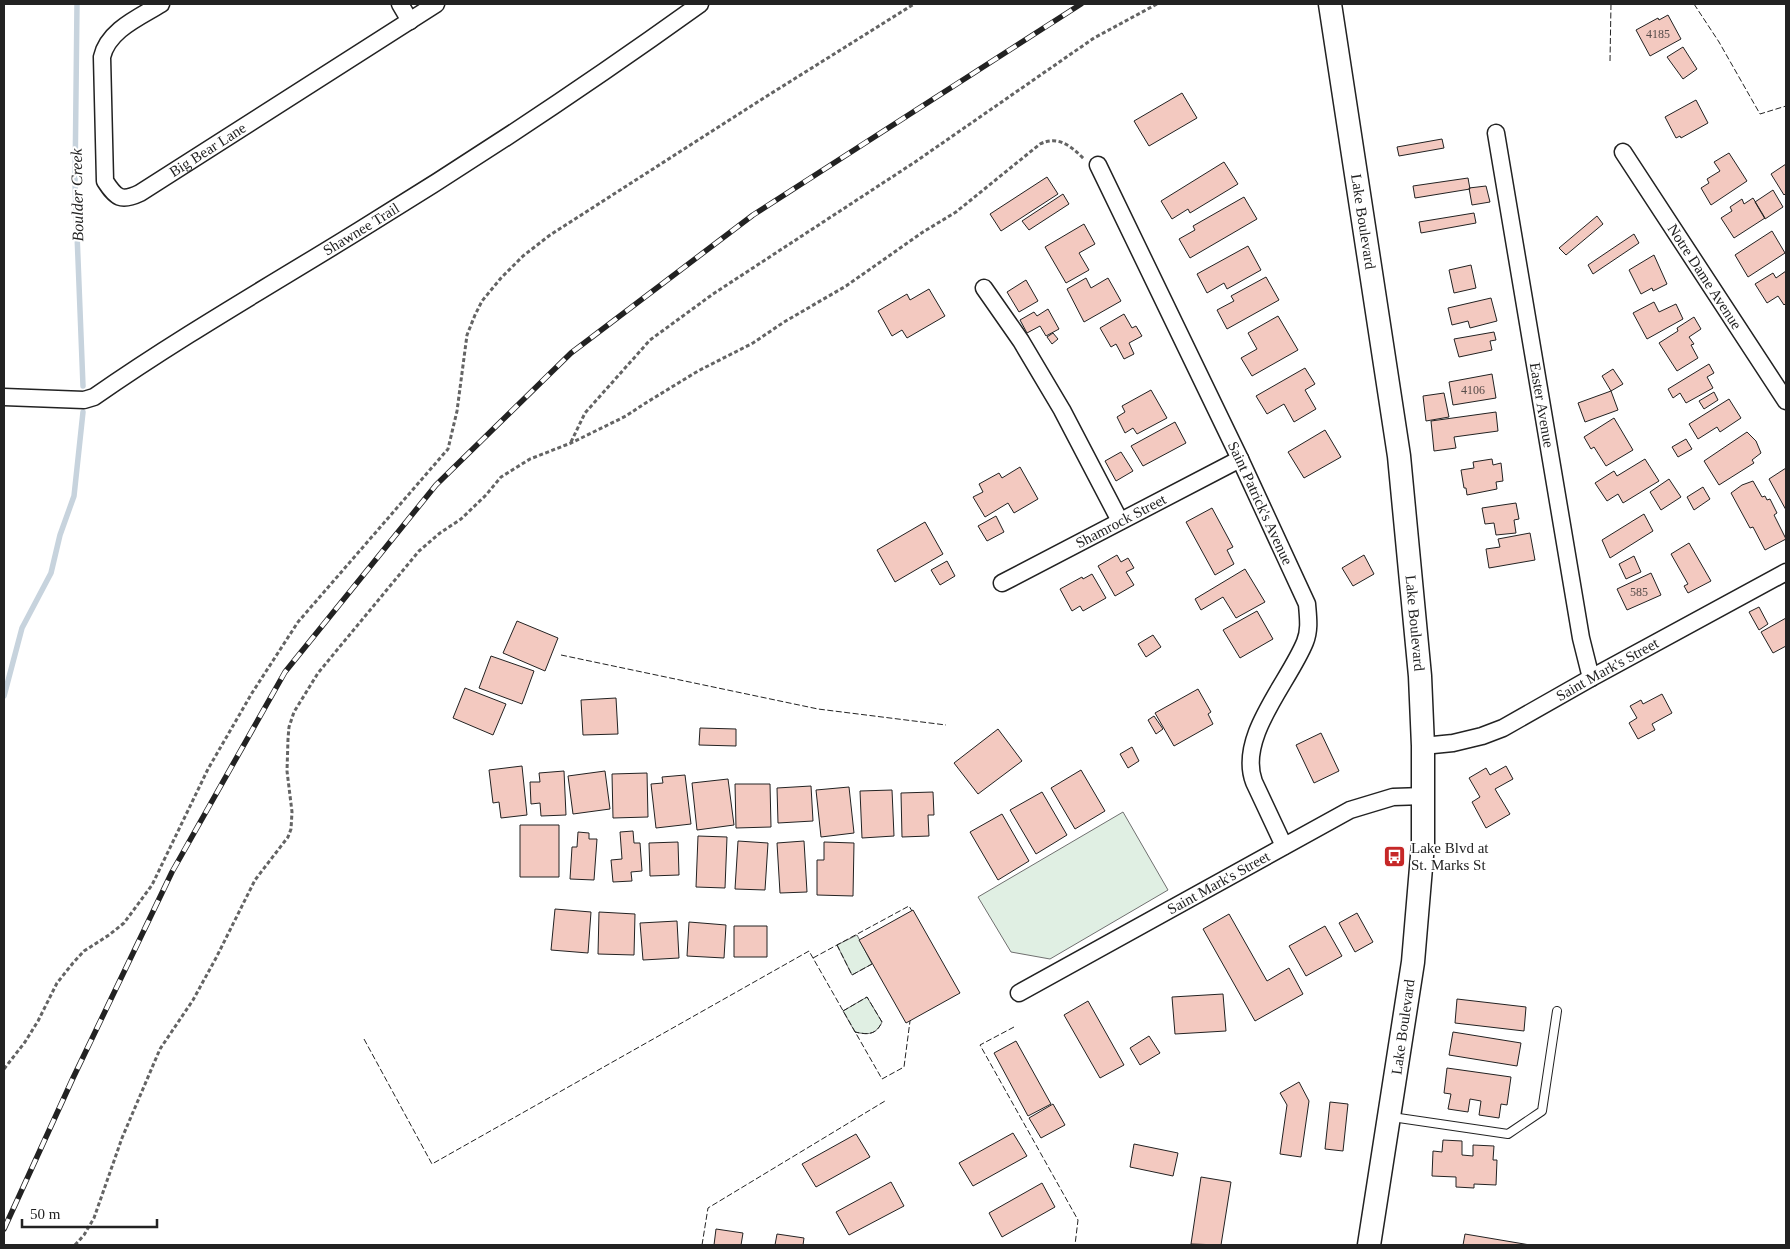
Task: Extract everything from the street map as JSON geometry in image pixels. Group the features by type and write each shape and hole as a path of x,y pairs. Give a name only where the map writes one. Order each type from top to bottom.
{"main road":[{"name":"Lake Boulevard","path":"1330,4 1399,456 1420,676 1423,746 1423,844 1412,962 1370,1245"}],"street":[{"name":"Big Bear Lane","path":"161,4 112,36 104,49 102,57 106,181 116,195 122,198 140,193 436,4"},
{"path":"400,4 410,21"},
{"name":"Shawnee Trail","path":"4,397 84,400 94,397 362,229 618,63 680,10 700,4"},
{"name":"Easter Avenue","path":"1496,133 1581,638 1591,678"},
{"name":"Notre Dame Avenue","path":"1623,152 1786,401"},
{"name":"Saint Patrick's Avenue","path":"1098,165 1240,459 1307,604 1309,621 1306,641 1266,713 1255,738 1250,760 1250,773 1284,846"},
{"path":"984,288 1021,341 1058,402 1120,521"},
{"name":"Shamrock Street","path":"1002,583 1240,459"},
{"name":"Saint Mark's Street","path":"1423,746 1453,743 1492,732 1786,572"},
{"name":"Saint Mark's Street","path":"1019,992 1350,810 1393,797 1424,796"}],"lane":[{"path":"1390,1116 1508,1134 1542,1111 1557,1011"}],"path":[{"path":"4,1069 25,1042 57,983 73,963 84,951 110,935 124,923 152,885 208,769 252,693 298,622 448,449 457,411 467,335 482,301 501,278 523,256 550,235 914,4"},
{"path":"571,443 585,413 650,340 713,294 914,162 1094,38 1157,4"},
{"path":"75,1245 84,1235 94,1218 122,1138 160,1049 193,1000 255,880 288,837 291,828 292,812 287,771 289,726 294,712 318,673 419,551 440,533 461,519 486,495 501,477 530,459 571,443 626,416 690,376 753,343 784,322 846,286 923,232 956,212 1040,144 1055,140 1065,143 1086,160 1098,165"}],"green space":[{"path":"1123,812 1168,890 1050,959 1011,952 978,897"},
{"path":"857,935 872,964 852,975 837,945"},
{"path":"867,997 882,1022 874,1032 864,1034 855,1032 843,1011"}],"building":[{"path":"1668,15 1681,39 1650,56 1636,30 1658,18 1659,20"},
{"path":"1683,47 1697,69 1683,79 1667,57"},
{"path":"1182,93 1197,118 1149,146 1134,121"},
{"path":"1696,100 1708,123 1681,138 1680,136 1676,138 1665,117"},
{"path":"1442,139 1444,148 1399,156 1397,147"},
{"path":"1729,153 1747,181 1711,205 1701,188 1709,183 1707,179 1720,171 1714,162"},
{"path":"1224,162 1238,184 1190,213 1188,209 1172,219 1161,201"},
{"path":"1786,164 1786,193 1784,195 1771,174"},
{"path":"1047,177 1058,194 1001,231 990,214"},
{"path":"1468,178 1470,189 1415,198 1413,186"},
{"path":"1486,186 1490,202 1472,205 1469,188"},
{"path":"1773,190 1783,207 1765,219 1755,202"},
{"path":"1063,194 1069,204 1029,230 1022,221"},
{"path":"1244,197 1257,219 1190,258 1179,239 1195,230 1193,226"},
{"path":"1753,198 1765,218 1734,238 1721,218 1732,211 1730,207 1742,199 1744,204"},
{"path":"1474,213 1476,223 1421,233 1419,222"},
{"path":"1597,216 1603,224 1566,255 1559,248"},
{"path":"1084,224 1095,244 1079,253 1089,270 1066,283 1045,247"},
{"path":"1772,231 1785,253 1748,277 1735,255"},
{"path":"1634,234 1639,243 1593,274 1588,265"},
{"path":"1248,246 1261,270 1227,289 1224,283 1207,293 1197,274"},
{"path":"1654,255 1667,284 1653,291 1652,288 1641,294 1629,270"},
{"path":"1471,265 1476,288 1454,293 1449,270"},
{"path":"1786,271 1786,303 1784,305 1778,296 1767,303 1755,284 1773,273 1776,278"},
{"path":"1266,277 1279,300 1227,329 1217,310 1234,301 1231,296"},
{"path":"1086,278 1091,288 1108,278 1121,301 1084,322 1067,289"},
{"path":"1026,280 1038,301 1019,312 1007,292"},
{"path":"929,289 945,316 907,338 902,330 892,336 878,311 907,294 910,300"},
{"path":"1491,298 1497,321 1470,328 1468,321 1452,325 1448,308"},
{"path":"1654,302 1659,312 1676,304 1683,319 1647,339 1633,313"},
{"path":"1048,309 1059,329 1046,336 1040,326 1027,333 1020,320 1034,312 1037,316"},
{"path":"1124,314 1132,328 1136,326 1142,336 1129,343 1134,354 1124,359 1116,344 1111,347 1100,328"},
{"path":"1278,316 1298,350 1252,376 1241,358 1257,349 1248,333"},
{"path":"1694,317 1701,329 1689,337 1694,344 1691,345 1698,358 1677,371 1659,343 1678,331 1677,328"},
{"path":"1494,332 1496,340 1490,341 1492,350 1459,357 1454,339"},
{"path":"1053,333 1058,339 1052,344 1047,337"},
{"path":"1709,364 1714,373 1707,377 1713,388 1686,403 1680,393 1673,398 1668,389"},
{"path":"1305,368 1315,384 1305,390 1316,409 1294,422 1284,404 1267,414 1256,396"},
{"path":"1613,369 1623,384 1611,391 1602,376"},
{"path":"1492,374 1496,398 1453,405 1449,382"},
{"path":"1151,390 1167,418 1137,434 1133,428 1125,433 1117,417 1125,412 1122,406"},
{"path":"1611,391 1618,410 1585,422 1578,403"},
{"path":"1714,392 1718,400 1704,409 1699,401"},
{"path":"1444,393 1449,417 1426,421 1423,396"},
{"path":"1729,399 1741,418 1720,432 1717,427 1698,439 1689,424"},
{"path":"1496,412 1498,431 1454,437 1456,448 1434,451 1431,421"},
{"path":"1614,418 1633,450 1606,466 1594,447 1591,449 1584,437"},
{"path":"1175,422 1186,443 1143,466 1131,446"},
{"path":"1325,430 1341,457 1304,478 1288,452"},
{"path":"1747,432 1756,441 1761,453 1752,460 1754,463 1719,485 1704,461"},
{"path":"1686,439 1692,449 1678,457 1672,447"},
{"path":"1121,452 1133,471 1116,481 1105,461"},
{"path":"1492,459 1493,465 1501,463 1503,481 1496,482 1497,489 1467,495 1461,470 1474,468 1473,462"},
{"path":"1645,459 1659,481 1623,503 1618,494 1607,501 1595,483 1614,471 1617,476"},
{"path":"1020,467 1038,499 1014,513 1008,503 985,517 973,497 983,492 979,484 999,473 1002,478"},
{"path":"1786,468 1786,510 1769,479"},
{"path":"1669,479 1681,497 1661,510 1650,492"},
{"path":"1753,481 1762,497 1765,496 1767,500 1770,499 1777,513 1774,515 1786,539 1765,550 1753,527 1750,528 1731,493 1742,485"},
{"path":"1703,487 1710,499 1694,510 1687,497"},
{"path":"1516,503 1519,519 1514,520 1516,533 1496,535 1494,523 1485,524 1482,508"},
{"path":"1212,508 1233,547 1227,550 1234,564 1215,575 1186,522"},
{"path":"1644,514 1653,531 1610,558 1602,540"},
{"path":"996,516 1004,532 987,541 978,526"},
{"path":"925,522 943,554 895,582 877,550"},
{"path":"1530,533 1535,560 1489,568 1486,549 1500,547 1498,539"},
{"path":"1689,543 1711,581 1688,593 1684,586 1688,584 1671,554"},
{"path":"1117,555 1121,562 1128,558 1134,568 1126,572 1134,585 1115,596 1098,566"},
{"path":"1364,555 1374,574 1353,586 1342,568"},
{"path":"1634,556 1641,572 1626,579 1619,564"},
{"path":"947,561 955,576 940,585 931,570"},
{"path":"1245,569 1265,602 1236,618 1223,597 1201,610 1195,599"},
{"path":"1651,573 1661,595 1627,610 1617,589"},
{"path":"1092,574 1106,598 1083,611 1080,606 1072,611 1060,589 1082,577 1083,579"},
{"path":"1759,607 1768,624 1759,630 1749,612"},
{"path":"1257,611 1273,639 1240,658 1223,630"},
{"path":"1786,618 1786,646 1773,653 1761,632"},
{"path":"517,621 558,638 545,671 503,653"},
{"path":"1153,635 1161,647 1146,657 1138,644"},
{"path":"491,656 534,671 522,704 479,688"},
{"path":"465,688 506,704 493,735 453,718"},
{"path":"1198,689 1211,712 1208,714 1213,724 1174,746 1155,713"},
{"path":"1662,694 1672,713 1652,724 1655,730 1638,739 1629,723 1637,718 1630,706 1641,700 1643,704"},
{"path":"616,698 618,734 583,735 581,700"},
{"path":"1154,716 1163,729 1156,734 1148,720"},
{"path":"700,728 736,729 736,746 699,745"},
{"path":"998,729 1022,761 978,794 954,763"},
{"path":"1321,733 1339,771 1314,783 1296,745"},
{"path":"1132,747 1139,761 1128,768 1120,754"},
{"path":"522,766 527,815 501,818 499,802 493,803 489,770"},
{"path":"1506,766 1513,779 1495,789 1510,814 1486,828 1472,802 1480,797 1469,778 1486,768 1490,775"},
{"path":"1081,770 1105,811 1075,829 1051,788"},
{"path":"564,771 566,815 541,816 540,803 531,804 530,782 540,782 539,773"},
{"path":"605,771 610,809 573,814 568,776"},
{"path":"647,773 648,817 613,818 612,774"},
{"path":"685,775 691,824 656,828 651,784 663,783 662,777"},
{"path":"728,779 734,825 697,830 692,783"},
{"path":"735,784 770,784 771,827 736,828"},
{"path":"811,786 813,821 778,823 777,788"},
{"path":"849,787 854,833 821,837 816,790"},
{"path":"892,790 894,836 862,838 860,791"},
{"path":"933,792 934,815 928,815 929,836 902,837 901,793"},
{"path":"1042,792 1067,835 1036,854 1010,810"},
{"path":"1002,814 1029,861 998,880 970,832"},
{"path":"520,825 559,825 559,877 520,877"},
{"path":"633,831 634,843 640,843 642,871 631,872 632,881 613,882 611,860 622,859 620,832"},
{"path":"578,832 589,833 589,839 597,839 594,880 570,879 572,847 577,847"},
{"path":"698,836 727,837 725,888 696,887"},
{"path":"738,841 768,843 765,890 735,889"},
{"path":"804,841 807,892 780,893 777,843"},
{"path":"678,842 679,875 650,876 649,843"},
{"path":"824,842 854,843 853,896 817,895 817,860 824,860"},
{"path":"555,909 591,912 588,953 551,950"},
{"path":"913,910 960,993 906,1023 859,940"},
{"path":"599,912 635,914 634,955 598,954"},
{"path":"1357,913 1373,942 1355,952 1339,923"},
{"path":"1229,914 1267,981 1289,968 1303,994 1255,1021 1203,929"},
{"path":"677,921 679,958 643,960 640,923"},
{"path":"689,922 726,925 724,958 687,956"},
{"path":"734,926 767,926 767,957 734,957"},
{"path":"1325,926 1342,956 1306,976 1289,946"},
{"path":"1223,994 1226,1031 1175,1034 1172,997"},
{"path":"1457,999 1526,1007 1524,1031 1455,1023"},
{"path":"1088,1001 1124,1065 1100,1078 1064,1015"},
{"path":"1453,1032 1521,1043 1517,1066 1449,1055"},
{"path":"1149,1036 1160,1053 1140,1065 1130,1048"},
{"path":"1016,1041 1051,1104 1028,1116 994,1053"},
{"path":"1447,1068 1511,1077 1507,1105 1501,1104 1499,1118 1479,1115 1481,1101 1470,1099 1468,1112 1448,1109 1451,1094 1444,1093"},
{"path":"1299,1082 1309,1101 1301,1157 1280,1154 1287,1105 1280,1093"},
{"path":"1330,1102 1348,1104 1343,1151 1325,1149"},
{"path":"1053,1104 1065,1125 1041,1138 1029,1118"},
{"path":"1013,1133 1027,1156 973,1186 959,1163"},
{"path":"856,1134 870,1157 816,1187 802,1164"},
{"path":"1443,1140 1462,1141 1462,1155 1473,1156 1473,1145 1494,1146 1493,1160 1497,1160 1496,1185 1474,1184 1474,1188 1456,1187 1456,1177 1432,1176 1433,1151 1442,1152"},
{"path":"1134,1144 1178,1153 1173,1176 1130,1167"},
{"path":"1201,1177 1231,1182 1221,1245 1191,1244"},
{"path":"891,1182 904,1206 849,1235 836,1212"},
{"path":"1042,1183 1055,1207 1002,1237 989,1213"},
{"path":"716,1229 743,1233 741,1245 714,1245"},
{"path":"777,1234 804,1238 803,1245 775,1245"},
{"path":"1465,1234 1530,1245 1463,1245"}],"waterway":[{"name":"Boulder Creek","path":"77,4 75,183 83,386"},
{"name":"Boulder Creek","path":"4,696 22,628 51,573 60,535 74,496 83,412"}],"railway":[{"path":"4,1229 73,1078 172,872 285,672 436,485 571,353 753,215 1081,4"}],"fence":[{"path":"1610,61 1611,4"},
{"path":"1694,4 1719,42 1760,114 1786,106"},
{"path":"561,655 818,709 946,725"},
{"path":"813,958 909,906 912,911"},
{"path":"837,945 852,975 872,964"},
{"path":"364,1039 432,1164 809,951 882,1079 904,1067 910,1021"},
{"path":"843,1011 867,997 882,1022 874,1032 864,1034 855,1032"},
{"path":"1014,1027 980,1045 1078,1220 1075,1245"},
{"path":"702,1245 708,1208 885,1101"}],"place":[{"name":"Lake Blvd at St. Marks St","path":"1395,857"}]}
